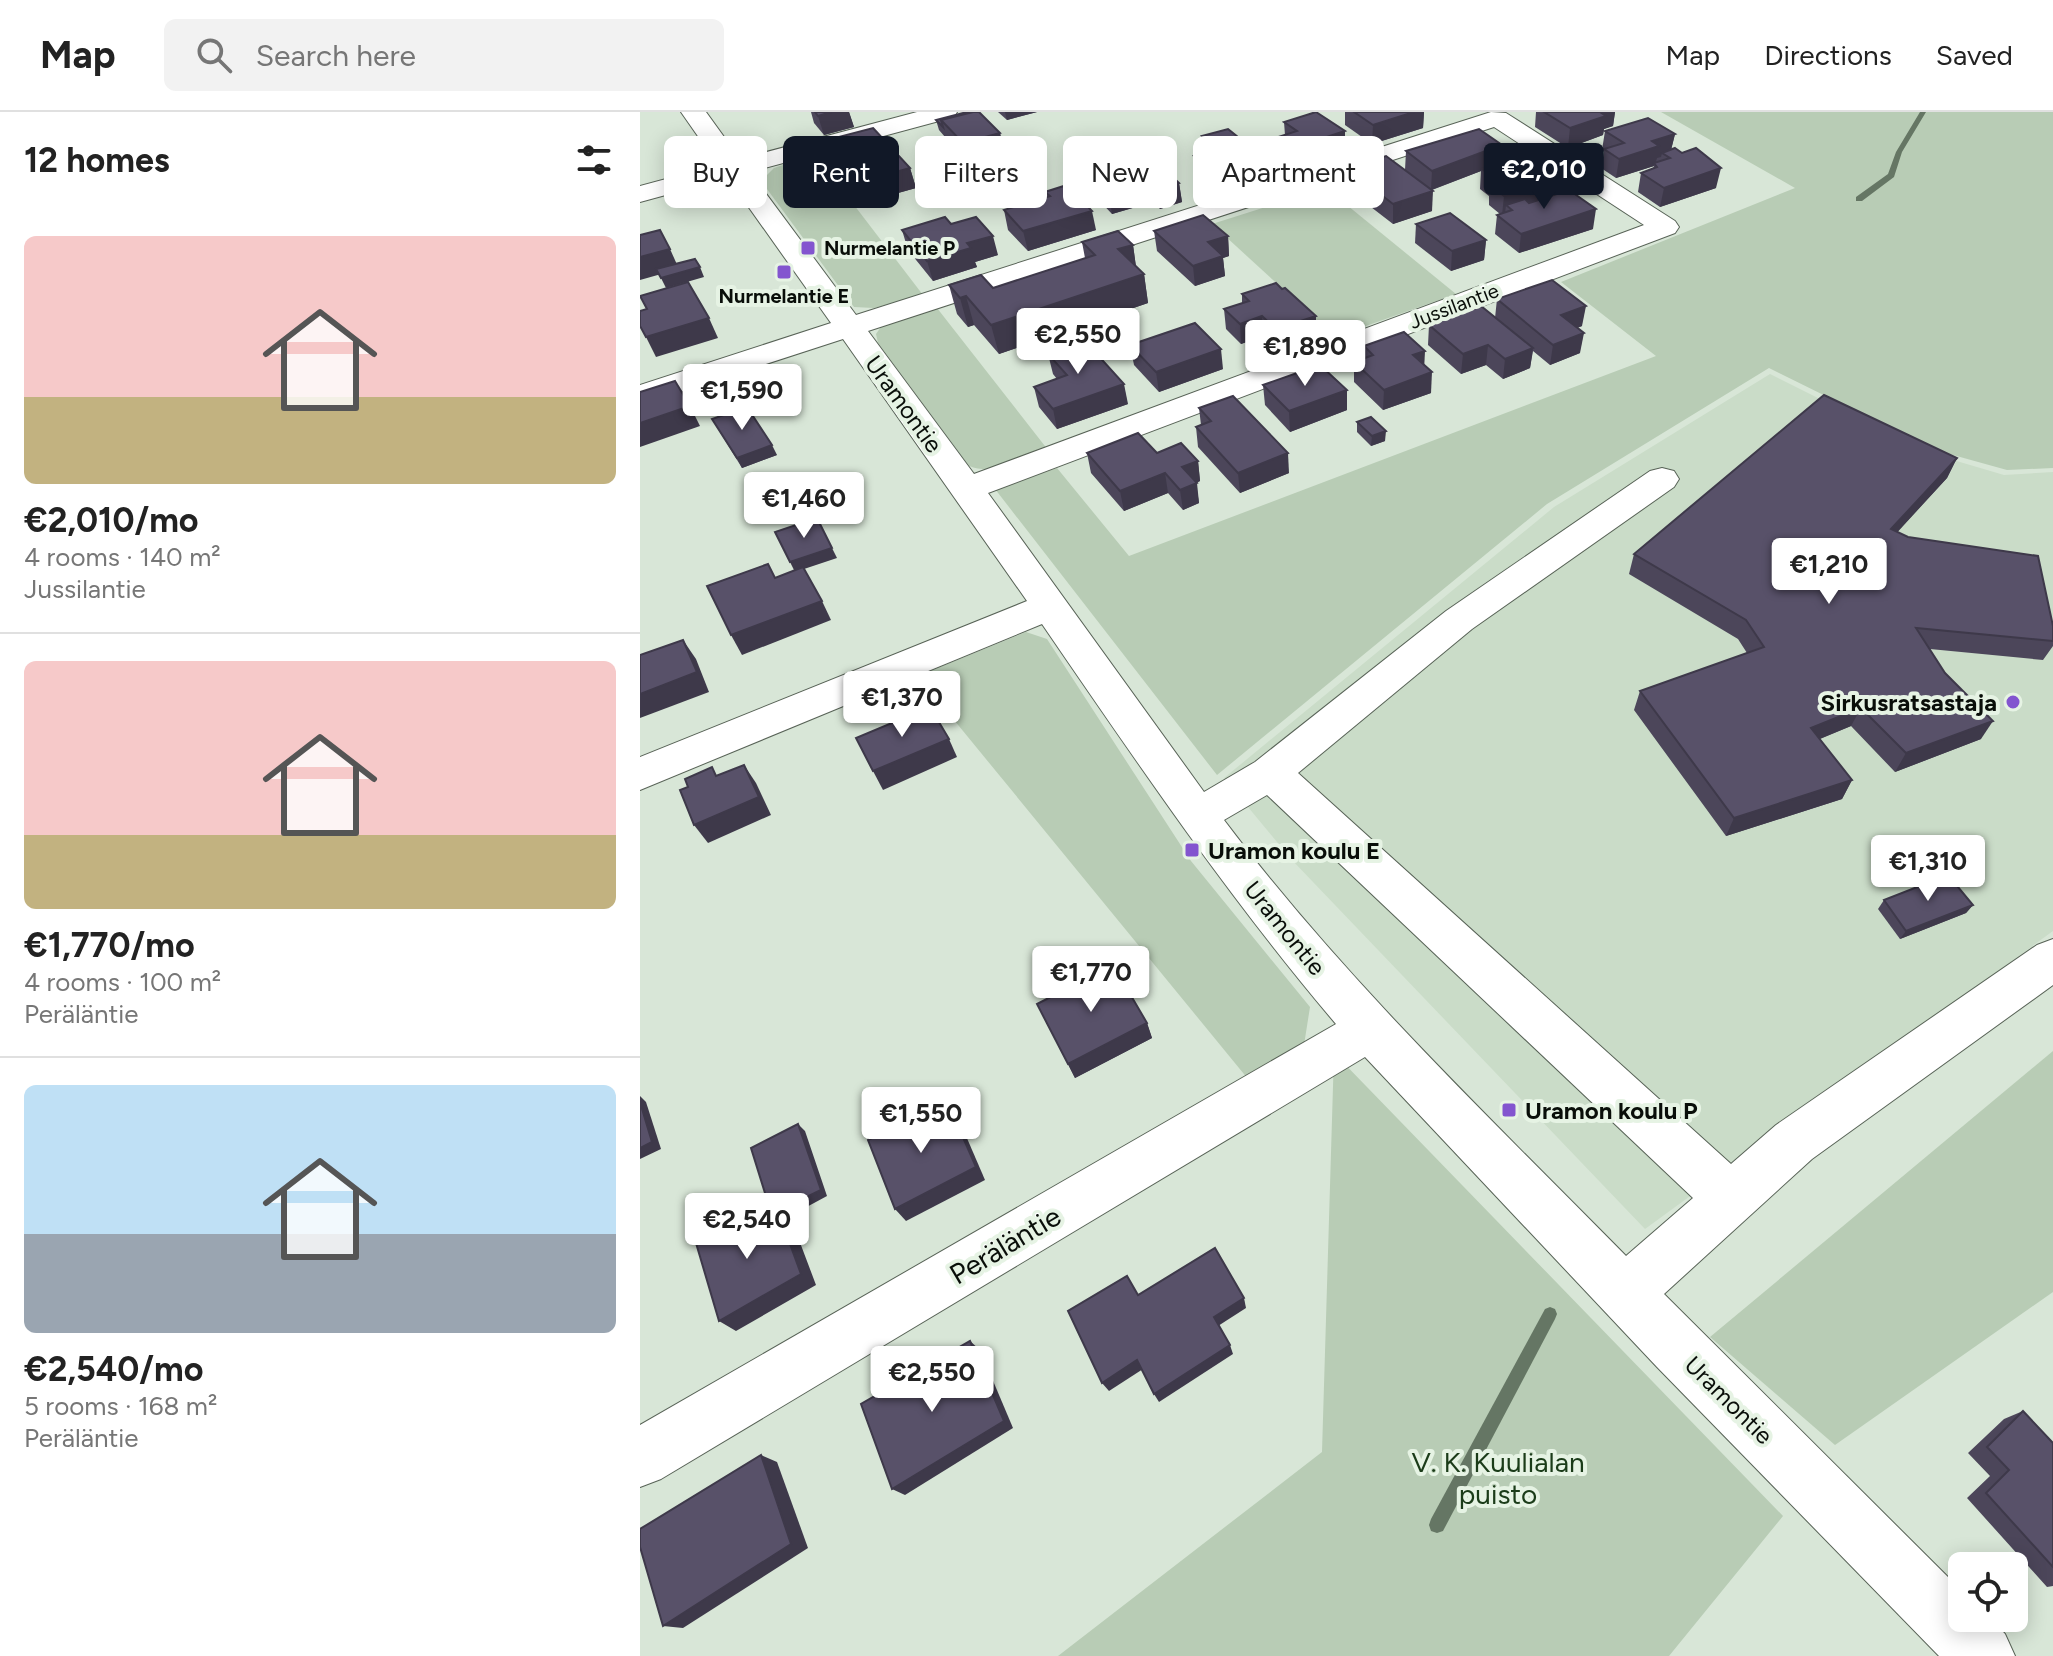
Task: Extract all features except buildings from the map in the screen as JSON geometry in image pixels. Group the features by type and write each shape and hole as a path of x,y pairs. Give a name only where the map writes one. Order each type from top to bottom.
{"street":[{"name":"Uramontie","path":"693,112 711,136"},
{"path":"767,160 945,112"},
{"name":"Jussilantie","path":"640,395 1506,115 1665,227 967,489"},
{"path":"640,194 664,188"},
{"name":"Uramontie","path":"764,208 1197,816 1284,931 1370,1029 1983,1656"},
{"path":"1197,816 1270,773 1459,620 1662,479"},
{"path":"640,774 1050,606"},
{"path":"1270,773 1732,1199"},
{"path":"1625,1293 1794,1142 2053,959"},
{"name":"Peräläntie","path":"640,1458 1370,1029"}],"shaded area":[{"path":"1770,374 1926,452 2004,475 2053,472 2053,931 1645,1229 1291,859 1224,778 1554,507"}],"green space":[{"path":"1661,112 2053,112 2053,468 2007,470 1935,450 1769,368 1547,504 1217,775 995,489 1057,468 1129,556 1656,356 1561,282 1795,188"},
{"path":"783,165 783,208 856,208 923,295 874,308 854,307 767,189 767,175"},
{"path":"1263,208 1351,208 1456,294 1335,337 1212,224"},
{"path":"937,308 1048,450 999,468 969,466 878,343 876,334 883,324"},
{"path":"1026,632 1047,639 1191,861 1310,1007 1304,1045 1248,1079 918,676"},
{"path":"2053,1051 2053,1292 1835,1445 1710,1337"},
{"name":"V. K. Kuulialan puisto","path":"1334,1053 1783,1516 1669,1656 1058,1656 1322,1452"}],"waterway":[{"path":"1859,199 1891,175 1899,152 1923,112"},
{"path":"1437,1525 1550,1314"}],"place":[{"name":"Nurmelantie P","path":"808,248"},
{"name":"Nurmelantie E","path":"784,272"},
{"name":"Sirkusratsastaja","path":"2013,702"},
{"name":"Uramon koulu E","path":"1192,850"},
{"name":"Uramon koulu P","path":"1509,1110"}]}
